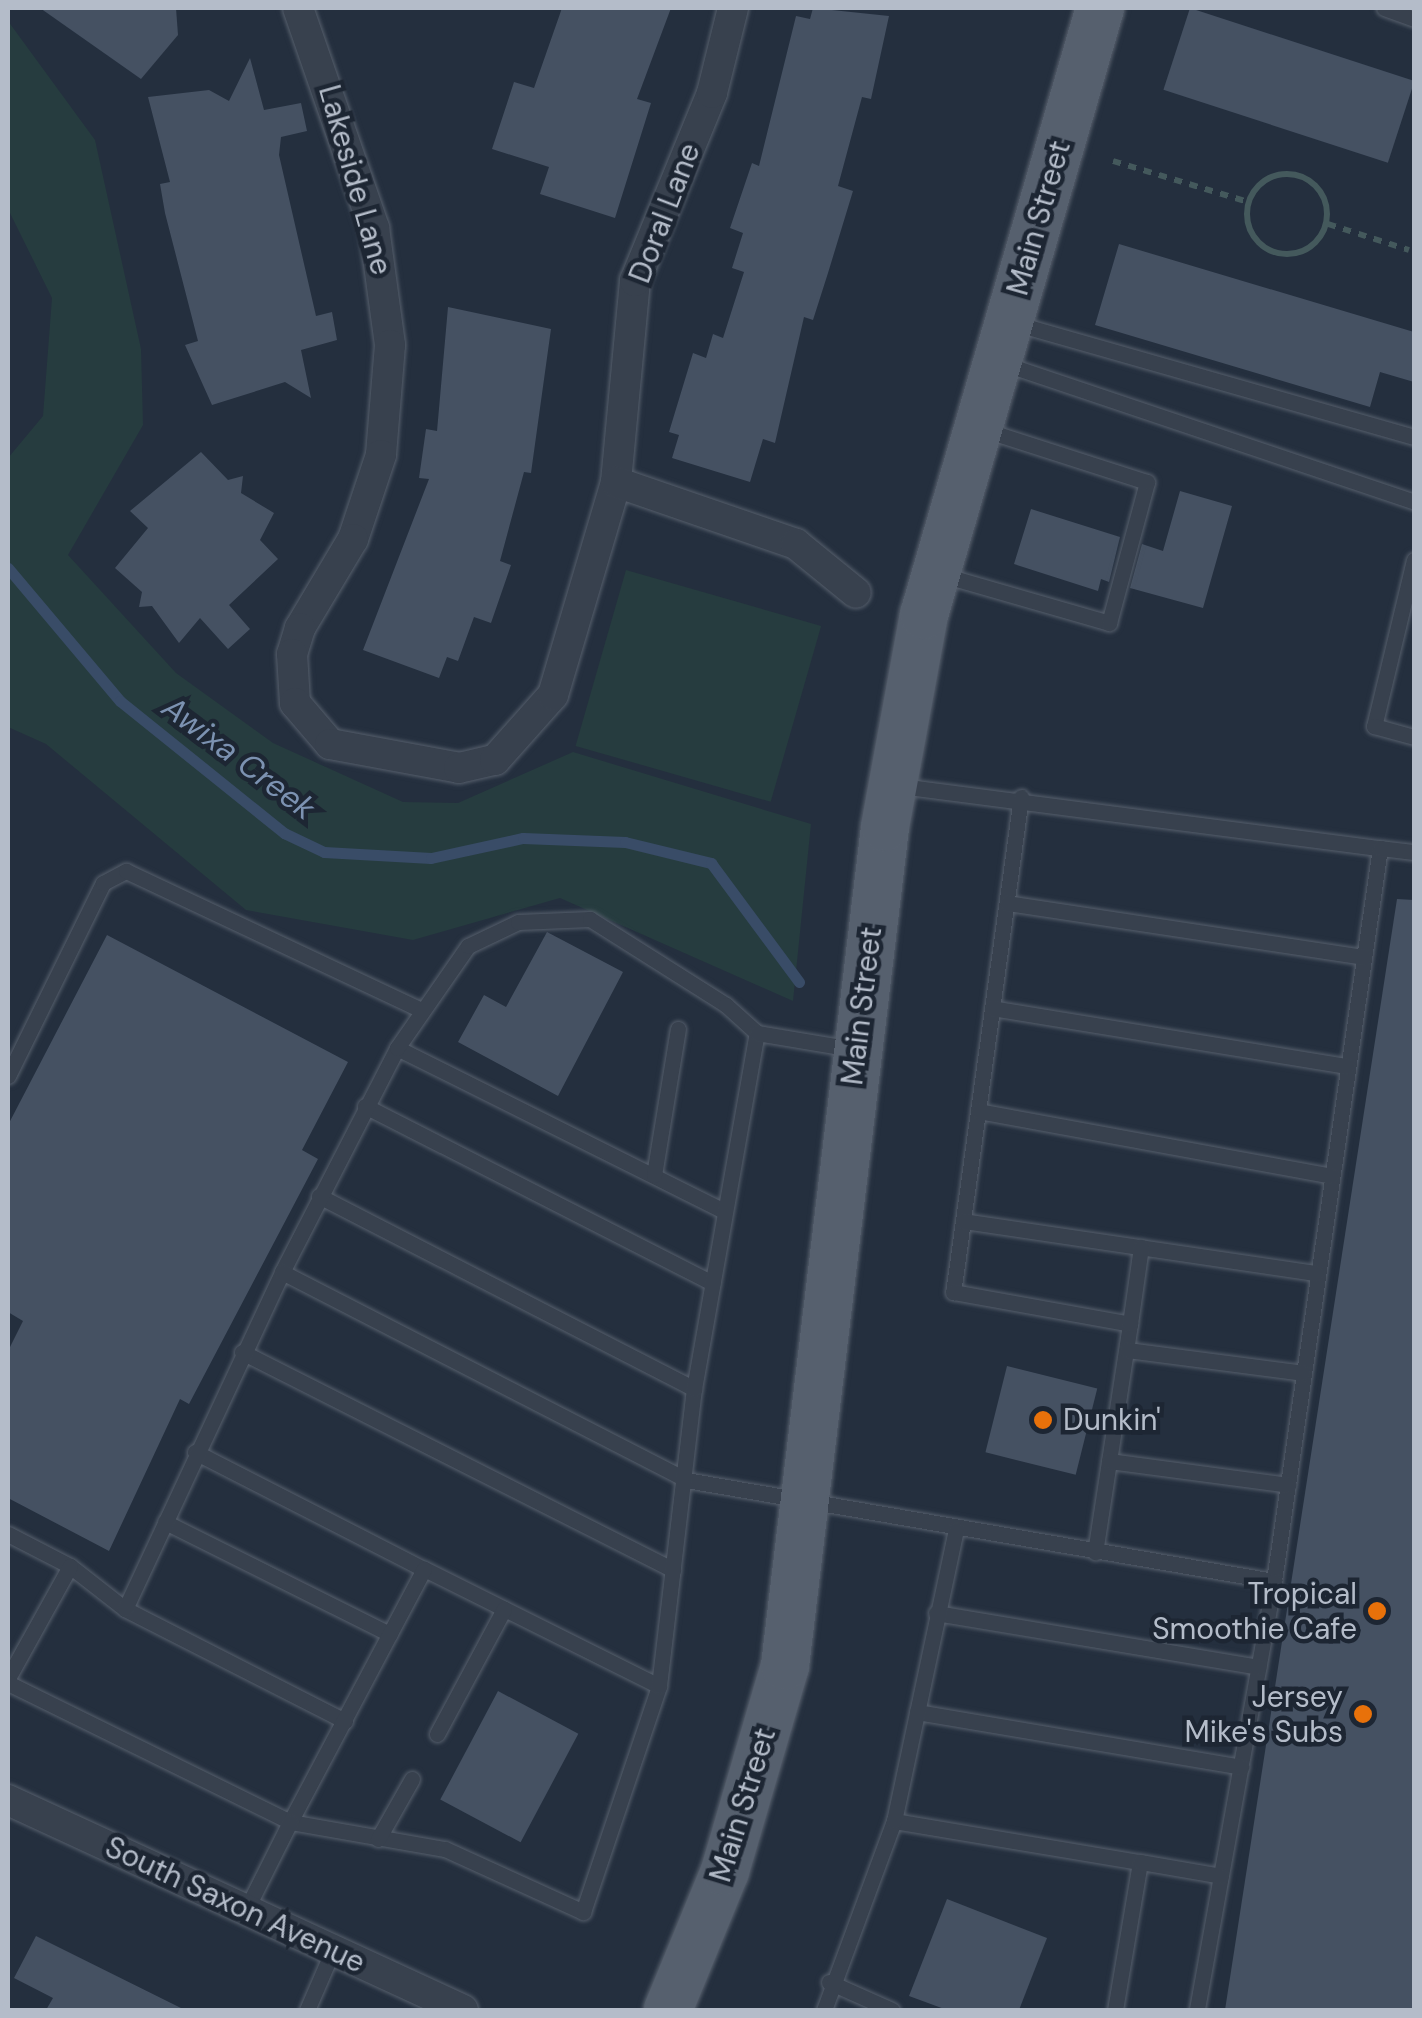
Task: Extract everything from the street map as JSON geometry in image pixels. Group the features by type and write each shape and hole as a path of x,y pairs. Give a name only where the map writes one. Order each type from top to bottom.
{"main road":[{"name":"Main Street","path":"668,2010 758,1767 784,1666 808,1504 890,786 934,572 1100,8"}],"street":[{"name":"Lakeside Lane","path":"298,8 374,228 390,344 380,454 353,539 292,654 295,703 308,724 330,744 410,765 459,768 495,760 526,733 553,695 616,482"},
{"name":"Doral Lane","path":"616,482 635,281 712,93 733,8"},
{"path":"616,482 796,544 856,592"},
{"name":"South Saxon Avenue","path":"8,1800 463,2010"}],"lane":[{"path":"1384,8 1414,18"},
{"path":"1004,341 1414,437"},
{"path":"1004,341 1414,502"},
{"path":"934,572 1109,623 1147,482 978,428"},
{"path":"1414,560 1374,726 1414,736"},
{"path":"890,786 1021,797 1414,852"},
{"path":"1021,797 953,1292 1130,1324"},
{"path":"1197,2010 1274,1581 1380,848"},
{"path":"8,1076 103,883 126,871 422,1010"},
{"path":"1007,903 1364,957"},
{"path":"125,1610 242,1352 365,1106 397,1048 468,946 518,922 579,918 686,978 757,1033 857,1049"},
{"path":"992,1008 1347,1066"},
{"path":"654,1175 678,1029"},
{"path":"70,1566 8,1681 290,1822 470,1857 583,1912 659,1686 694,1389 722,1210 757,1033"},
{"path":"397,1048 722,1210"},
{"path":"365,1106 713,1283"},
{"path":"978,1110 1331,1176"},
{"path":"319,1196 694,1389"},
{"path":"963,1221 1316,1273"},
{"path":"1095,1552 1141,1247"},
{"path":"282,1272 686,1480 956,1530 1274,1581"},
{"path":"1126,1350 1302,1374"},
{"path":"242,1352 674,1570"},
{"path":"195,1452 659,1686"},
{"path":"1109,1461 1288,1485"},
{"path":"164,1522 390,1634"},
{"path":"824,2010 829,1982 894,1821 956,1530"},
{"path":"8,1534 70,1566 125,1610 345,1721"},
{"path":"246,1910 424,1570"},
{"path":"437,1734 504,1609"},
{"path":"936,1613 1259,1667"},
{"path":"917,1712 1241,1766"},
{"path":"378,1839 412,1778"},
{"path":"894,1821 1221,1876"},
{"path":"1116,2010 1140,1862"},
{"path":"307,2010 333,1950"},
{"path":"829,1982 892,2010"}],"path":[{"path":"1113,160 1248,202"},
{"path":"1302,176 1322,193 1328,224 1305,251 1278,254 1256,240 1248,202 1264,181 1302,176"},
{"path":"1328,224 1408,250"}],"green space":[{"path":"8,21 95,140 141,349 143,425 68,555 176,673 273,743 403,802 458,803 573,752 811,824 793,1001 560,898 413,940 246,910 46,744 8,727 8,458 43,416 52,298 8,209"},
{"path":"626,570 821,626 771,802 576,746"}],"building":[{"path":"40,8 176,8 178,35 141,79"},
{"path":"562,8 671,8 637,99 651,103 615,218 540,194 549,167 492,149 514,82 534,88"},
{"path":"813,8 889,16 871,99 862,97 838,186 853,191 813,320 804,317 775,443 763,439 750,482 672,458 679,435 669,432 693,353 706,358 713,334 723,338 744,272 732,268 743,233 730,228 752,163 759,166 796,16 810,19"},
{"path":"1190,8 1414,81 1388,163 1163,90"},
{"path":"250,58 264,110 301,103 307,131 281,137 279,155 316,316 332,312 337,340 301,350 311,398 285,382 212,405 185,345 198,341 165,213 160,184 170,182 148,97 209,90 229,101"},
{"path":"1119,244 1414,332 1414,382 1380,372 1370,407 1095,325"},
{"path":"448,307 551,329 531,473 524,472 500,561 511,565 491,623 474,617 458,661 447,657 439,678 363,650 429,479 419,478 426,429 437,431"},
{"path":"201,452 228,480 243,476 241,493 274,513 260,540 278,559 229,605 250,629 228,649 200,618 179,643 152,606 139,607 142,592 115,568 148,528 130,511"},
{"path":"1180,491 1232,506 1203,608 1130,588 1142,544 1163,551"},
{"path":"1031,509 1120,537 1109,582 1101,579 1098,591 1014,564"},
{"path":"1397,899 1414,900 1414,2010 1225,2010"},
{"path":"547,932 623,972 558,1096 458,1042 484,995 506,1007"},
{"path":"107,935 348,1062 302,1150 318,1159 189,1404 180,1399 109,1551 8,1498 8,1351 23,1321 8,1312 8,1125"},
{"name":"Dunkin'","path":"1007,1366 1097,1388 1076,1475 985,1452"},
{"path":"498,1691 578,1734 521,1842 440,1800"},
{"path":"947,1899 1047,1938 1019,2010 947,2010 909,1996"},
{"path":"36,1936 185,2010 46,2010 53,1998 14,1978"}],"waterway":[{"name":"Awixa Creek","path":"8,568 120,701 284,833 324,852 431,858 523,838 625,842 711,863 799,982"}],"place":[{"name":"Dunkin'","path":"1043,1420"},
{"name":"Tropical Smoothie Cafe","path":"1377,1611"},
{"name":"Jersey Mike's Subs","path":"1363,1714"}]}
